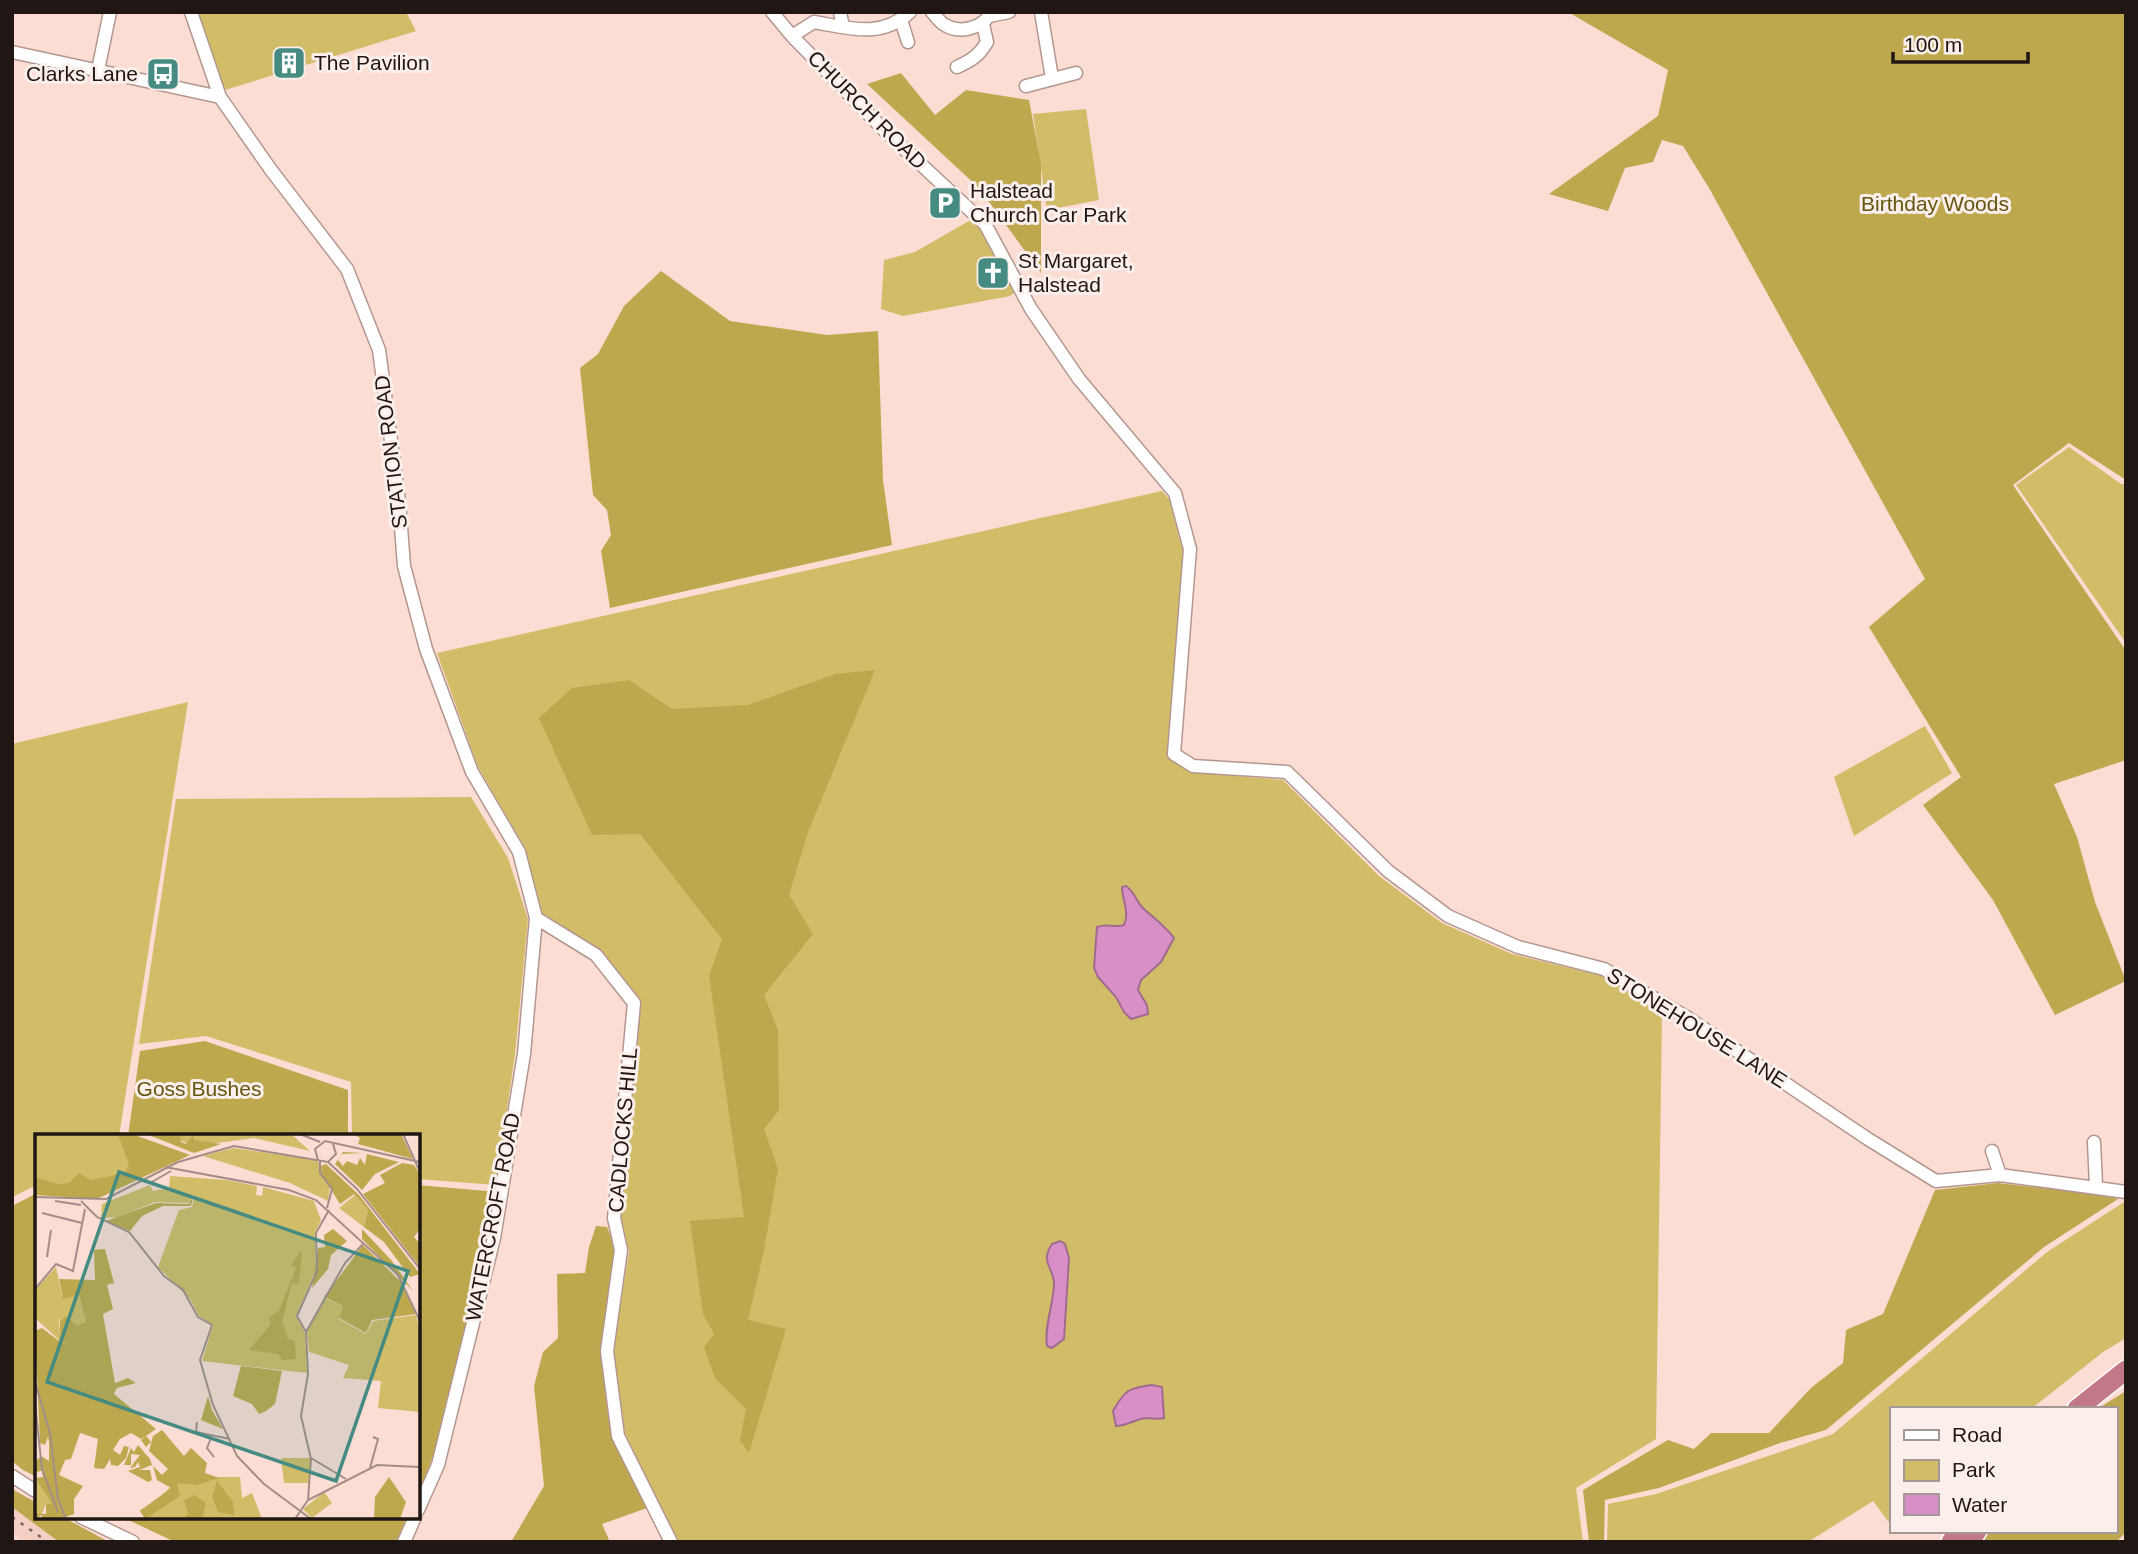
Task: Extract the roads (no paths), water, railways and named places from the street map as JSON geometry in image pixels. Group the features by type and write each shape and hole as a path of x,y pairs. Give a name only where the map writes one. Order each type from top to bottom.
{"highway":[{"path":"2080,1407 2126,1370"}],"street":[{"path":"98,70 110,12"},
{"name":"STATION ROAD","path":"191,12 220,97 271,170 347,269 379,350 399,501 404,566 426,649 472,772 519,852 536,918"},
{"name":"CHURCH ROAD","path":"772,12 884,130 985,224 1031,309"},
{"path":"840,12 843,27"},
{"path":"932,12 944,25 956,29 972,28 983,24 989,16 1009,12"},
{"path":"1041,12 1052,78"},
{"path":"792,36 814,22 868,31 905,16 908,42"},
{"path":"957,67 975,58 987,42 983,24"},
{"path":"12,52 220,97"},
{"path":"1026,86 1076,73"},
{"name":"STONEHOUSE LANE","path":"1031,309 1079,379 1175,493 1190,549 1174,754 1193,766 1287,772 1388,871 1448,916 1518,947 1604,969 1688,1018 1857,1132 1936,1181 2000,1175 2126,1192"},
{"name":"WATERCROFT ROAD","path":"420,1506 439,1465 494,1238 524,1054 536,918"},
{"name":"CADLOCKS HILL","path":"536,918 596,954 634,1003 614,1219 621,1250 607,1351 618,1436 671,1542"},
{"path":"2094,1142 2096,1186"},
{"path":"1992,1151 2000,1175"},
{"path":"12,1476 35,1491"},
{"path":"85,1519 133,1542"},
{"path":"404,1542 414,1519"}],"water":[{"path":"1126,886 1141,906 1174,938 1161,962 1141,980 1138,990 1147,1005 1148,1014 1131,1019 1094,968 1097,927 1124,925 1126,920 1122,887"},
{"path":"1060,1241 1065,1244 1069,1258 1064,1339 1052,1348 1047,1346 1046,1339 1054,1280 1047,1256 1052,1244"},
{"path":"1137,1387 1162,1387 1164,1418 1146,1418 1116,1426 1113,1411 1124,1394"}],"railway":[{"path":"12,1517 48,1542"}],"place":[{"name":"The Pavilion","path":"289,63"},
{"name":"Clarks Lane","path":"163,74"},
{"name":"Halstead Church Car Park","path":"945,203"},
{"name":"St Margaret, Halstead","path":"993,273"}],"park label":[{"name":"Birthday Woods","path":"1935,204"},
{"name":"Goss Bushes","path":"199,1089"}]}
